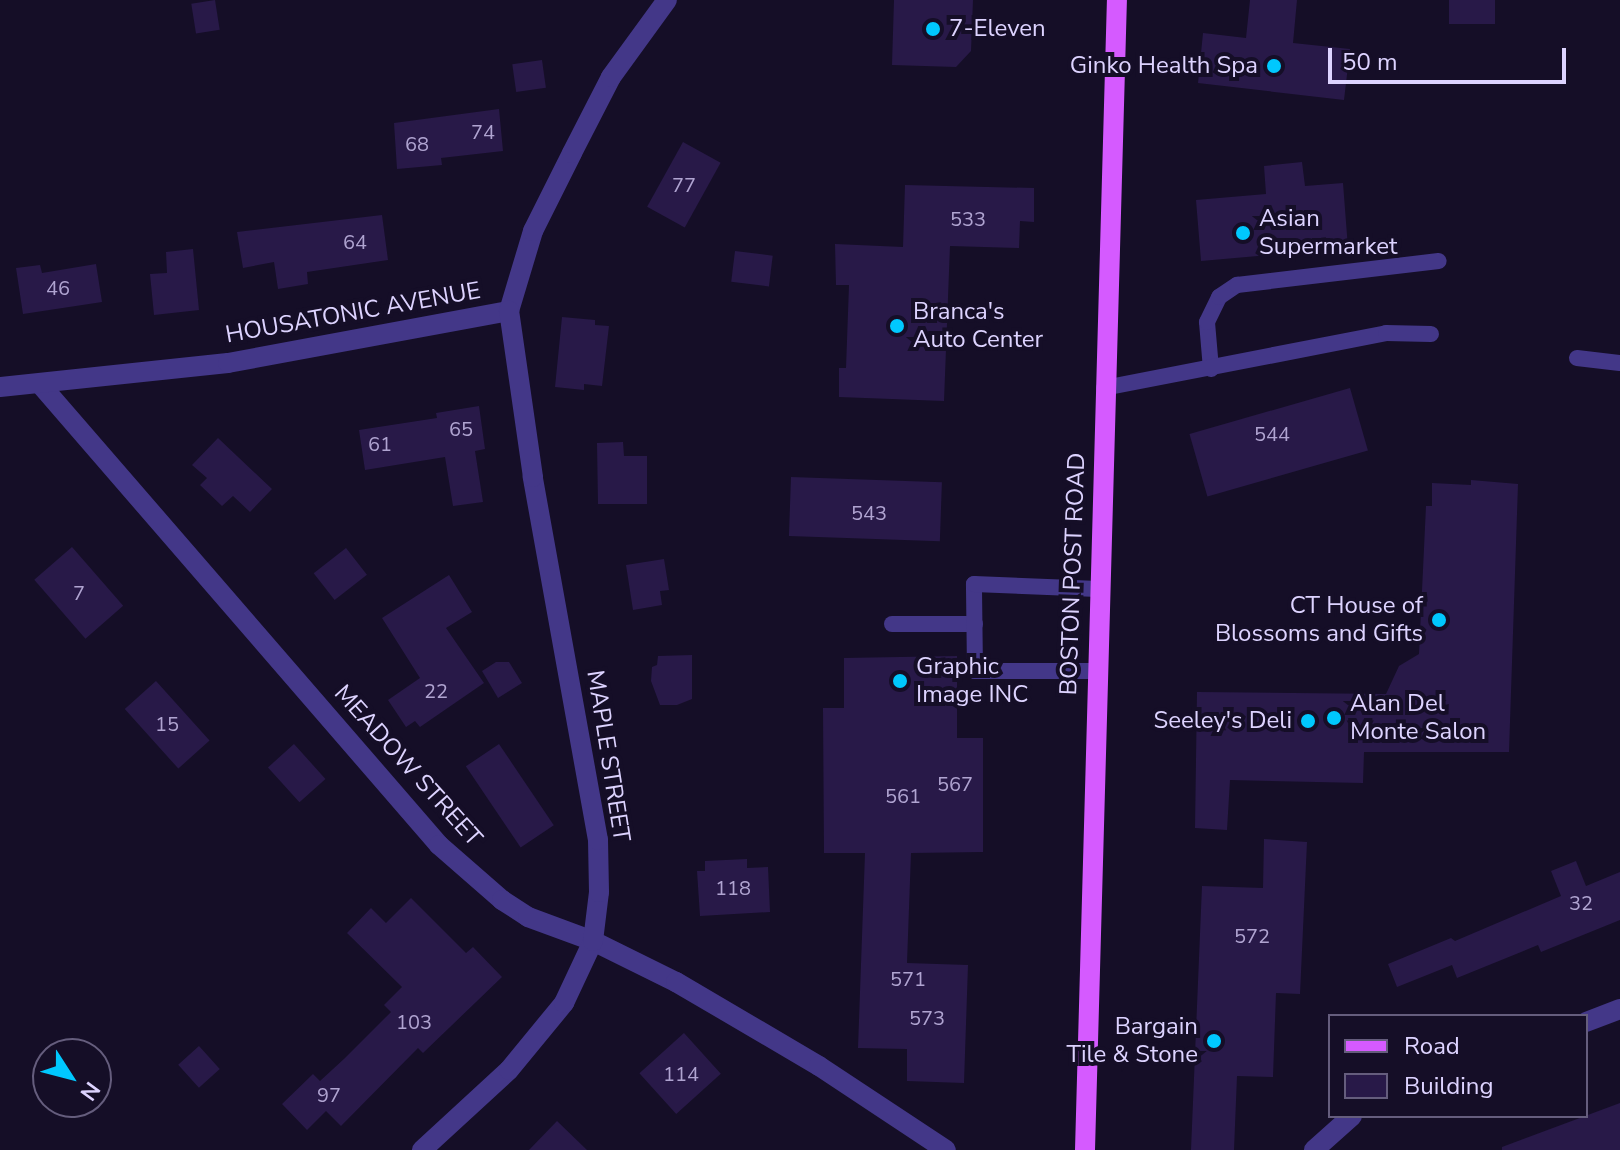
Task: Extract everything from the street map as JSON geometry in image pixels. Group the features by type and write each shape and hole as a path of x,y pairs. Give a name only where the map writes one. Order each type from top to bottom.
{"main road":[{"name":"BOSTON POST ROAD","path":"1085,1150 1098,589 1117,0"}],"street":[{"name":"HOUSATONIC AVENUE","path":"0,387 228,363 509,311 533,231 572,153 611,77 667,0"},
{"name":"MAPLE STREET","path":"422,1150 532,1044 564,1003 593,941 599,892 598,840 533,477 509,311"},
{"name":"MEADOW STREET","path":"40,384 439,845 502,900 528,917 593,941 676,982 819,1066 946,1150"},
{"path":"1588,1021 1620,1009"},
{"path":"1314,1150 1350,1118"}],"lane":[{"path":"1211,369 1207,322 1219,297 1237,285 1439,261"},
{"path":"1104,388 1386,333 1431,334"},
{"path":"1577,358 1620,363"},
{"path":"1096,671 975,671 974,584 1098,589"},
{"path":"892,624 975,624"}],"building":[{"path":"215,0 220,30 196,33 191,4"},
{"name":"7-Eleven","path":"894,0 973,0 971,51 956,67 892,65"},
{"name":"Ginko Health Spa","path":"1250,0 1297,0 1293,43 1350,49 1344,100 1198,83 1203,33 1246,38"},
{"path":"1449,0 1495,0 1495,24 1449,24"},
{"path":"542,60 546,88 516,92 512,64"},
{"path":"499,109 503,151 441,158 442,165 397,169 394,123"},
{"path":"683,142 721,163 685,228 647,207"},
{"path":"1302,162 1305,186 1343,183 1348,248 1201,261 1196,200 1266,194 1264,166"},
{"name":"Branca's Auto Center","path":"905,185 1034,188 1034,222 1020,221 1019,248 950,246 944,401 839,397 839,368 846,368 849,285 836,285 835,244 903,247"},
{"path":"382,215 388,260 307,272 308,284 278,289 274,262 243,268 237,232"},
{"path":"193,249 199,310 154,315 150,274 167,273 166,252"},
{"path":"735,251 773,256 769,286 731,282"},
{"path":"96,264 102,302 23,314 16,268 40,265 42,273"},
{"path":"562,317 595,320 595,325 609,326 602,386 584,384 584,390 555,387"},
{"path":"1350,388 1368,450 1207,497 1189,434"},
{"path":"479,406 485,449 475,451 483,502 453,506 445,457 365,470 359,430 437,418 436,413"},
{"path":"218,438 272,489 250,512 233,496 222,506 200,485 207,478 192,465"},
{"path":"623,442 624,456 647,456 647,504 598,504 597,443"},
{"path":"791,477 942,482 940,541 789,536"},
{"path":"1471,480 1518,484 1509,752 1364,752 1363,783 1230,780 1227,830 1195,828 1197,692 1386,694 1399,666 1419,654 1426,506 1432,506 1432,483 1471,485"},
{"path":"72,547 123,606 85,639 34,580"},
{"path":"346,548 367,575 335,600 314,573"},
{"path":"664,559 669,590 660,591 662,605 633,610 626,565"},
{"path":"449,575 472,612 446,628 484,683 420,727 415,721 406,727 388,700 420,678 382,618"},
{"path":"692,655 692,699 677,705 660,705 651,681 652,667 657,665 658,656"},
{"path":"957,656 957,738 983,738 983,852 911,853 907,963 968,965 964,1083 907,1081 907,1049 858,1048 865,853 824,853 823,708 844,708 844,658"},
{"path":"496,662 509,662 522,683 498,698 482,671"},
{"path":"156,681 210,740 178,769 125,709"},
{"path":"294,744 325,779 299,802 268,767"},
{"path":"499,744 554,825 521,848 466,766"},
{"path":"1264,839 1307,842 1300,994 1276,993 1273,1077 1237,1076 1234,1150 1191,1150 1202,886 1263,888"},
{"path":"747,859 747,868 768,867 770,912 700,916 697,871 705,871 705,861"},
{"path":"1576,861 1586,886 1620,872 1620,920 1541,952 1538,945 1457,978 1452,965 1397,987 1388,964 1451,938 1455,941 1561,896 1551,871"},
{"path":"411,898 466,953 473,947 502,977 423,1053 418,1048 341,1126 326,1111 307,1130 282,1104 313,1074 320,1081 345,1058 391,1012 384,1005 402,987 347,933 371,908 386,923"},
{"path":"684,1033 721,1074 676,1114 639,1073"},
{"path":"199,1046 220,1069 199,1088 178,1065"},
{"path":"1620,1103 1620,1150 1502,1150 1502,1147 1580,1118 1588,1118 1588,1115"},
{"path":"557,1121 587,1150 529,1150"}],"place":[{"name":"7-Eleven","path":"933,29"},
{"name":"Ginko Health Spa","path":"1274,66"},
{"name":"Asian Supermarket","path":"1243,233"},
{"name":"Branca's Auto Center","path":"897,326"},
{"name":"CT House of Blossoms and Gifts","path":"1439,620"},
{"name":"Graphic Image INC","path":"900,681"},
{"name":"Alan Del Monte Salon","path":"1334,718"},
{"name":"Seeley's Deli","path":"1308,721"},
{"name":"Bargain Tile & Stone","path":"1214,1041"}]}
